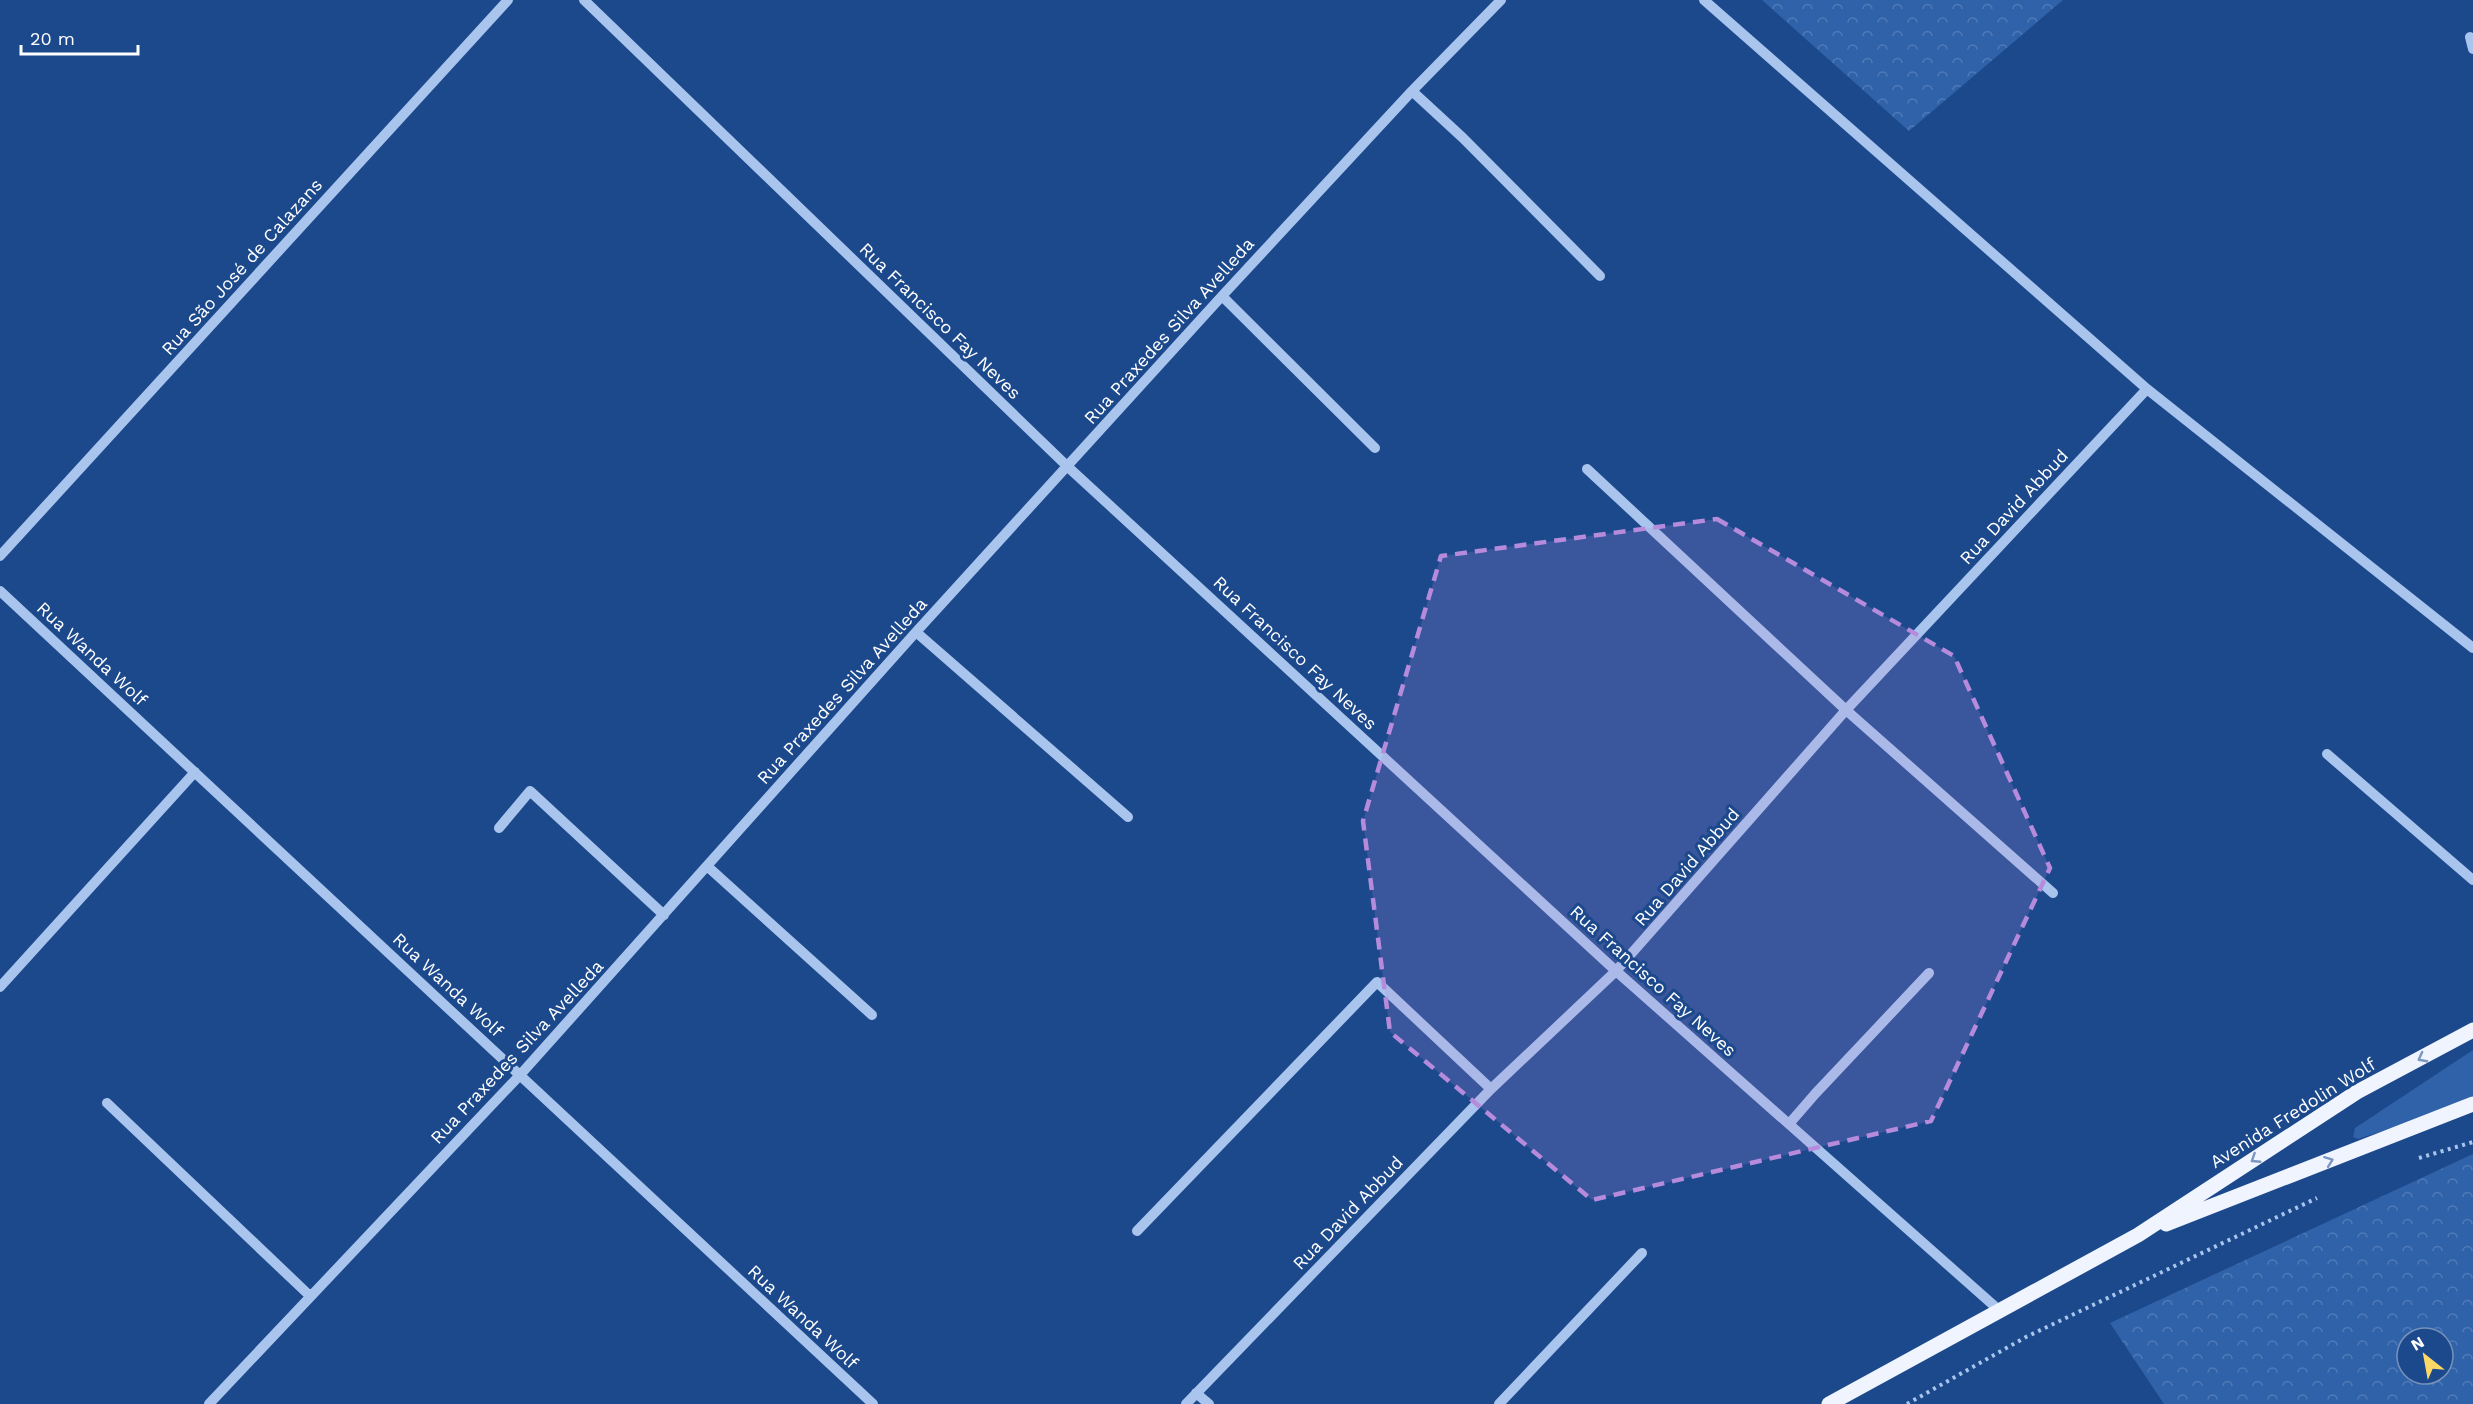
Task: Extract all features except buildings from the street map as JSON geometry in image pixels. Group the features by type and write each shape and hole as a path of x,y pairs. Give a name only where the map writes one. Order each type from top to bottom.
{"main road":[{"name":"Avenida Fredolin Wolf","path":"1829,1404 2138,1235 2357,1092 2473,1030"},
{"name":"Avenida Fredolin Wolf","path":"2138,1235 2473,1104"}],"street":[{"name":"Rua São José de Calazans","path":"0,556 508,0"},
{"name":"Rua Francisco Fay Neves","path":"584,0 1068,467 1616,971 2000,1311"},
{"name":"Rua Praxedes Silva Avelleda","path":"209,1404 520,1075 916,632 1222,296 1412,91 1501,0"},
{"path":"1704,0 2147,389 2473,648"},
{"path":"2470,37 2473,49"},
{"path":"1412,91 1464,138 1600,276"},
{"path":"1222,296 1375,448"},
{"name":"Rua David Abbud","path":"1186,1404 1491,1089 1616,971 1846,710 2147,389"},
{"path":"1587,469 1846,710 2053,893"},
{"name":"Rua Wanda Wolf","path":"0,591 873,1404"},
{"path":"916,632 1128,817"},
{"path":"2327,754 2473,880"},
{"path":"0,987 195,772"},
{"path":"499,828 530,791 664,915"},
{"path":"707,866 872,1015"},
{"path":"1789,1124 1929,973"},
{"path":"1137,1232 1377,982 1491,1089"},
{"path":"107,1103 310,1296"},
{"path":"1499,1404 1642,1253"},
{"path":"1196,1393 1209,1404"}],"path":[{"path":"2417,1159 2473,1142"},
{"path":"1907,1404 2026,1337 2322,1195"}],"highlighted area":[{"path":"1717,519 1954,656 2050,868 1931,1121 1592,1200 1390,1032 1363,821 1441,556"}],"green space":[{"path":"1762,0 2063,0 1909,131"},
{"path":"2473,1050 2473,1105 2444,1111 2358,1139 2353,1137 2355,1128"},
{"path":"2473,1154 2473,1404 2164,1404 2110,1323"}]}
